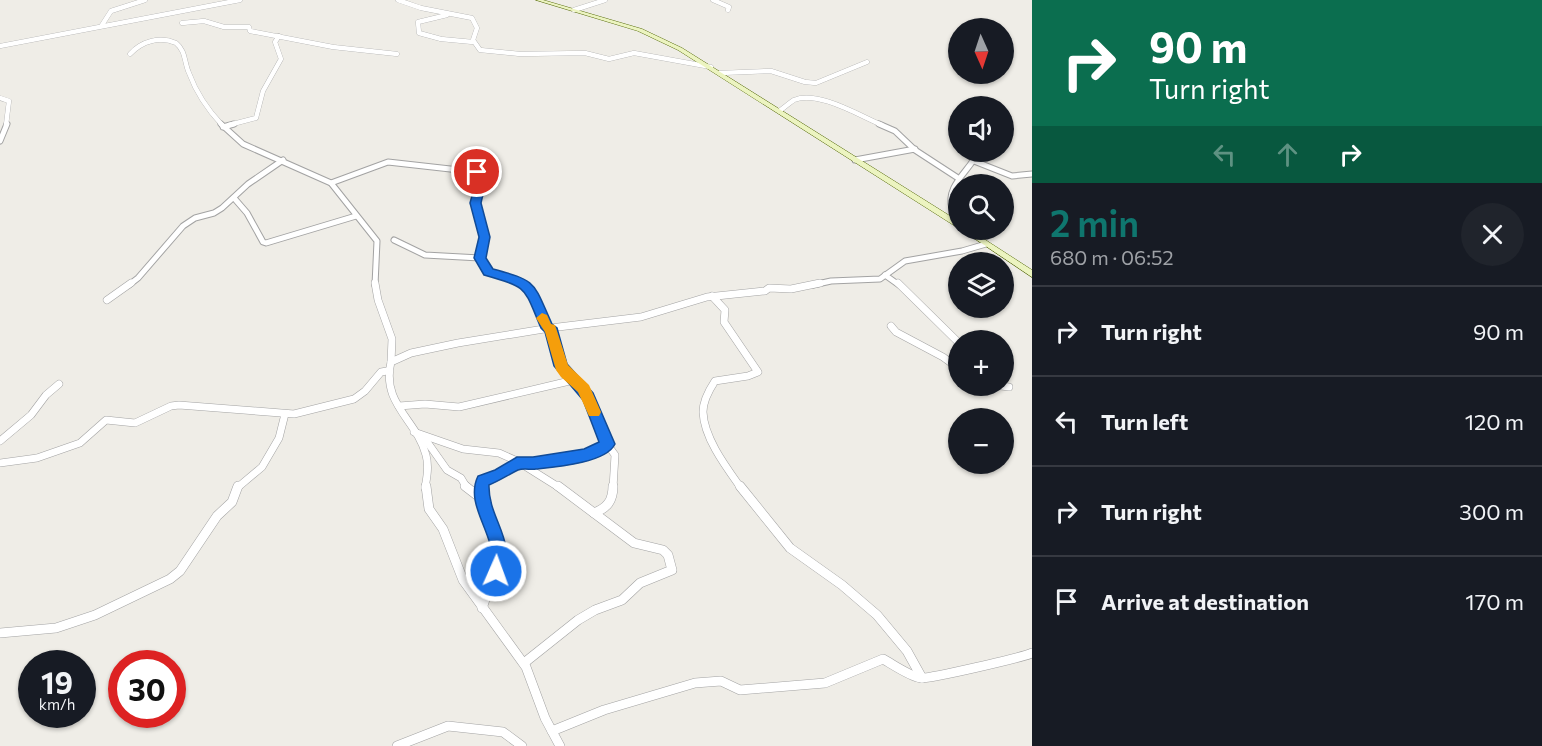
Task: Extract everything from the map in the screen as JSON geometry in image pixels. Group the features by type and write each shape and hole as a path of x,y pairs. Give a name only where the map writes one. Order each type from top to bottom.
{"street":[{"path":"102,25 111,11 145,0"},
{"path":"0,46 240,0"},
{"path":"398,0 472,18 477,28 474,42"},
{"path":"538,0 640,30 680,49 948,217"},
{"path":"574,10 605,0"},
{"path":"713,0 729,7 728,10"},
{"path":"451,14 421,20 418,22 418,33 425,33 430,37 461,38 474,42 480,50 520,54 585,53 609,59 634,53 711,67"},
{"path":"182,23 213,22 224,27 249,27 250,32 311,41 351,51 383,51 386,54 397,54"},
{"path":"223,127 256,118 263,91 281,59 274,42 279,36"},
{"path":"130,54 135,48 153,41 172,42 179,45 188,73 200,98 223,127 243,144 331,183 376,241 374,278 378,300 392,339 391,362 387,371 389,389 426,453 428,467 424,492 428,508 444,530 449,548 466,586 513,645 524,663 560,746"},
{"path":"720,74 732,76 764,70 815,84 849,70 855,63 867,62"},
{"path":"0,98 9,101 6,127 0,141"},
{"path":"779,111 795,100 810,98 829,102 895,131 915,150 952,174"},
{"path":"855,160 915,150"},
{"path":"107,300 138,278 183,226 195,218 214,213 248,184 283,160"},
{"path":"331,183 383,162 468,169 477,172 481,181 476,203 484,237 480,258 489,272 520,280 531,289 549,328 561,366 588,397 607,444 615,455 616,464 613,473 615,491 605,509 594,513"},
{"path":"961,174 972,162"},
{"path":"977,162 1012,176 1032,174"},
{"path":"234,198 248,213 263,242 266,243 356,216"},
{"path":"394,240 409,252 429,258 480,258"},
{"path":"980,240 1032,274"},
{"path":"391,362 411,353 446,345 666,312 712,296 765,291 769,288 791,289 831,281 880,279 905,261 962,251 986,244"},
{"path":"885,275 899,284 948,332"},
{"path":"712,296 725,310 724,322 728,330 758,372 748,376 714,381 708,390 703,412 722,460 788,546 801,558 843,586 892,632 922,678"},
{"path":"891,326 896,332 948,360"},
{"path":"0,463 37,458 80,443 106,420 135,423 171,406 285,414 321,410 354,399 365,391 381,372 387,371"},
{"path":"399,406 425,404 459,407 574,380"},
{"path":"0,441 32,414 46,395 59,384"},
{"path":"0,633 56,628 95,615 170,579 180,571 217,516 232,502 237,487 262,467 279,438 285,414"},
{"path":"412,431 463,449 499,453 569,493 622,531 634,543 663,550 668,555 672,570 640,583 622,600 595,610 578,620 524,663"},
{"path":"423,435 447,470 461,478 469,490 483,501"},
{"path":"482,608 500,557 498,544 483,501 480,487 483,481 521,464 584,455 596,452 607,444"},
{"path":"552,731 604,710 695,683 721,681 740,690 825,683 883,659 922,678 935,677 1001,660 1022,658 1032,653"},
{"path":"398,746 448,726 503,732 522,746"}],"slow traffic":[{"path":"542,318 547,328 550,328 561,366 566,374 584,389 594,412"}],"route":[{"path":"477,172 480,174 481,181 476,203 484,237 480,258 489,272 520,280 531,289 547,328 550,328 561,366 566,374 584,389 607,444 596,452 584,455 547,462 517,463 483,481 480,487 483,501 491,520 500,557 496,571"}]}
